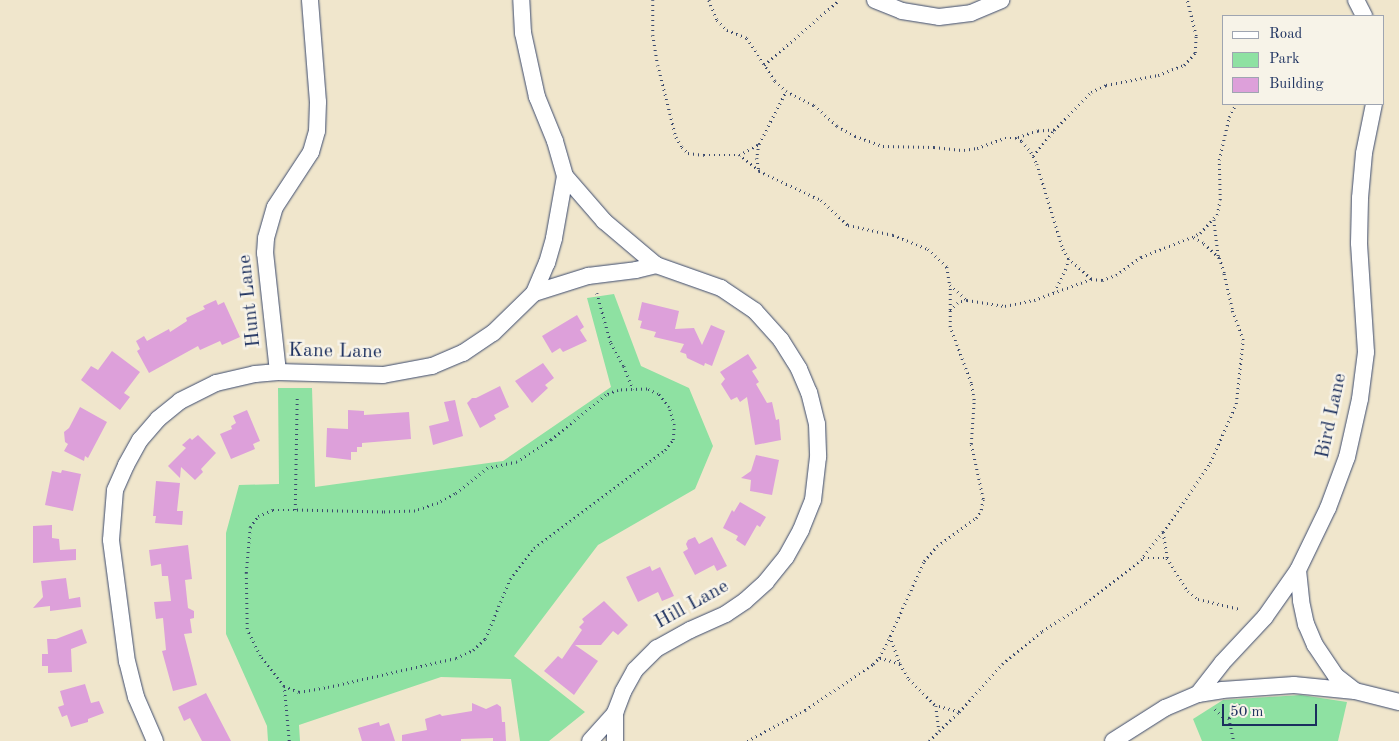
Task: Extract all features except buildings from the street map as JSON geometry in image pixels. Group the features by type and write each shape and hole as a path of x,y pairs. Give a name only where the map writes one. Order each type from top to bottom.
{"street":[{"name":"Hunt Lane","path":"278,372 265,253 266,238 275,207 311,152 317,131 318,102 310,0"},
{"name":"Kane Lane","path":"154,741 136,697 127,662 111,540 115,490 126,465 140,440 158,419 180,401 216,383 254,374 278,372 383,375 432,366 463,353 493,333 534,293 554,238 565,176 555,141 537,97 523,33 521,0"},
{"path":"875,0 902,11 939,17 971,13 1001,0"},
{"path":"1356,0 1364,15"},
{"name":"Bird Lane","path":"1198,694 1222,663 1265,617 1298,570 1328,508 1344,466 1360,399 1366,352 1359,243 1360,198 1364,153 1374,105"},
{"path":"565,176 604,221 656,265"},
{"path":"534,293 588,276 636,270 656,265"},
{"name":"Hill Lane","path":"615,713 623,692 635,670 658,648 690,630 726,614 766,582 786,557 802,530 813,500 818,457 817,424 809,392 781,340 755,311 721,288 656,265"},
{"path":"1298,570 1301,601 1306,624 1315,645 1336,676 1355,691"},
{"path":"1113,741 1165,708 1198,694 1252,687 1294,685 1355,691 1399,702"},
{"path":"590,741 615,713"},
{"path":"615,713 615,741"}],"path":[{"path":"654,0 653,34 658,65 676,137 682,148 688,152 704,155 739,154 758,144"},
{"path":"709,0 717,20 727,30 747,38 775,82 786,91 814,105 837,126 855,136 883,146 934,146 964,150 977,148 1005,138 1016,138 1038,131 1054,130"},
{"path":"1033,156 1054,130 1091,92 1106,85 1158,75 1184,65 1195,53 1196,36 1187,0"},
{"path":"764,65 838,1"},
{"path":"759,171 757,158 758,144 786,91"},
{"path":"929,741 938,731 950,723 1016,651 1042,631 1086,603 1143,558 1210,463 1236,404 1243,340 1232,308 1219,258 1214,220 1220,200 1219,160 1229,117 1235,105"},
{"path":"1016,138 1022,141 1033,156 1044,182 1063,249 1069,259 1090,279"},
{"path":"739,154 759,171 821,200 848,225 893,235 928,249 947,266 950,285 950,326 973,392 971,444 983,499 981,510 976,518 937,546 924,560 879,658 805,710 746,741"},
{"path":"950,310 958,303 967,300 1005,306 1034,300 1090,279 1102,280 1116,275 1141,257 1192,238 1214,220"},
{"path":"1192,238 1203,243 1219,258"},
{"path":"1055,292 1069,259"},
{"path":"950,285 967,300"},
{"path":"597,293 611,343 633,389"},
{"path":"633,389 647,389 658,394 669,407 674,425 672,440 665,450 534,548 510,579 485,639 473,650 456,658 299,692 284,686 260,656 247,629 246,573 250,527 258,516 273,510 415,511 438,503 455,494 488,468 517,462 551,440 606,395 618,390 633,389"},
{"path":"295,510 297,398"},
{"path":"1162,532 1167,558 1188,591 1198,599 1240,609"},
{"path":"1143,558 1167,558"},
{"path":"890,636 900,664 909,679 936,706 959,712"},
{"path":"879,658 900,664"},
{"path":"284,686 289,741"},
{"path":"1215,710 1219,715 1230,718 1235,715 1238,704"},
{"path":"936,706 938,731"},
{"path":"1230,718 1234,741"}],"green space":[{"path":"614,294 641,366 689,388 713,446 695,489 598,545 514,656 585,712 549,741 520,741 511,679 441,677 299,725 300,741 268,741 267,726 226,634 226,533 239,485 279,484 278,388 312,388 315,487 503,461 611,387 587,298"},
{"path":"1301,695 1347,702 1338,741 1202,741 1193,719 1223,700"}]}
